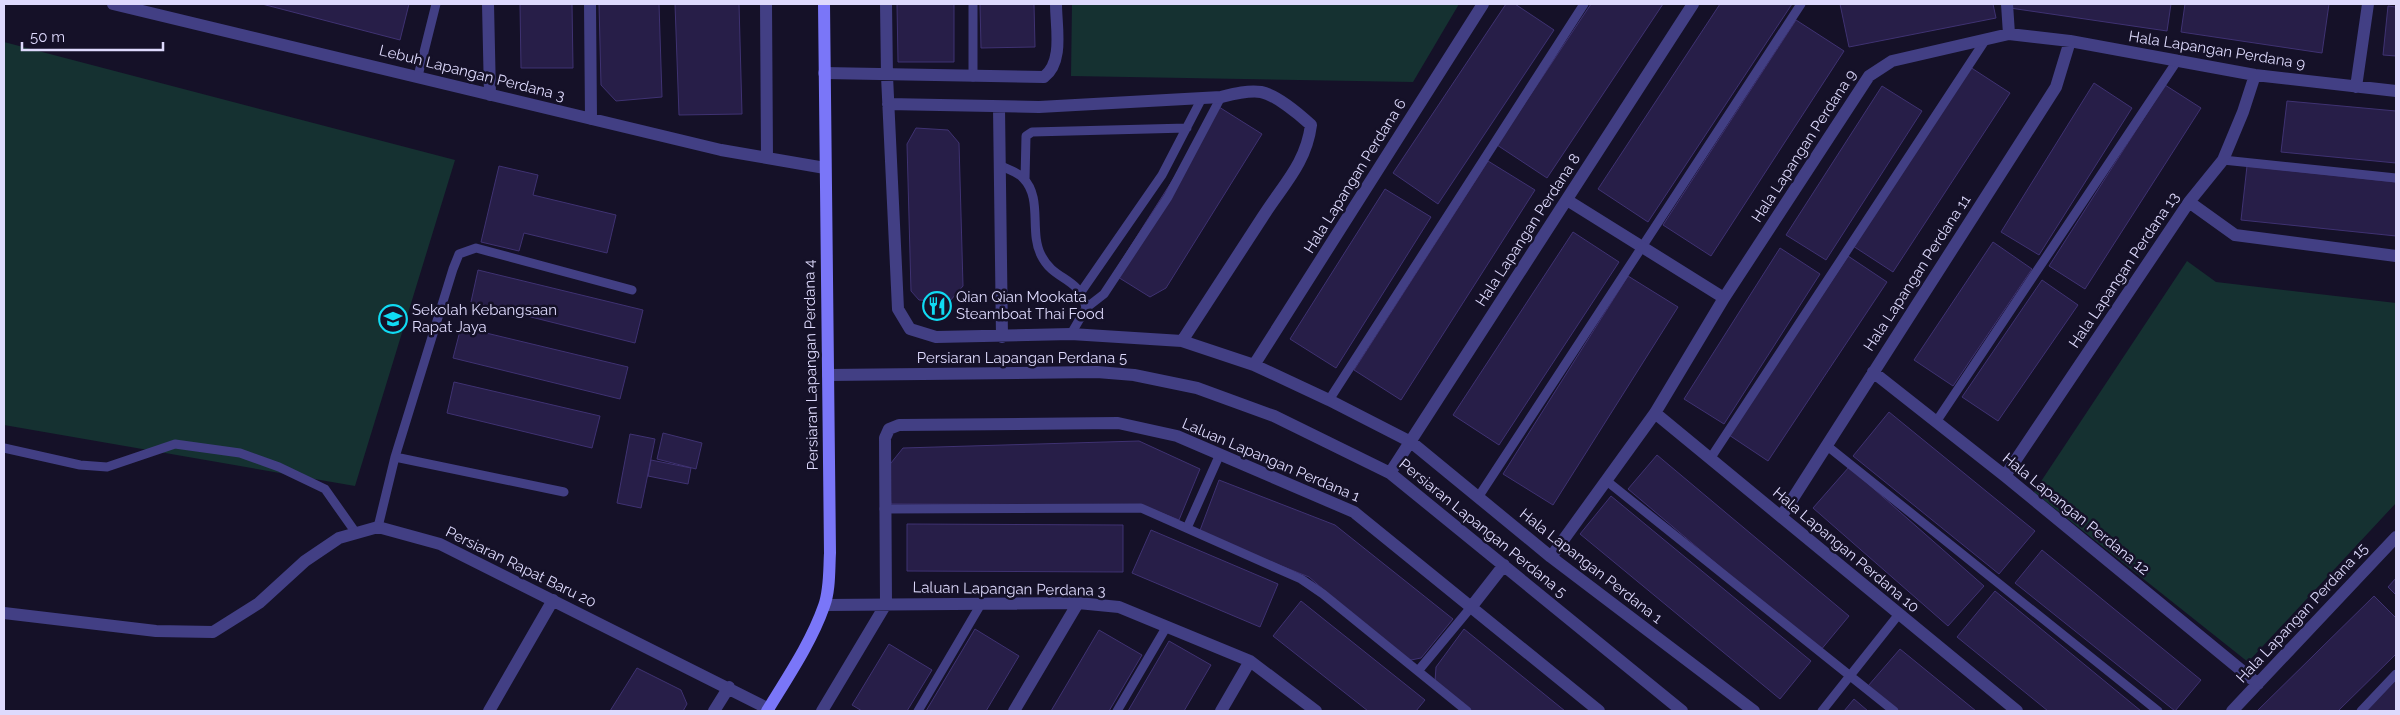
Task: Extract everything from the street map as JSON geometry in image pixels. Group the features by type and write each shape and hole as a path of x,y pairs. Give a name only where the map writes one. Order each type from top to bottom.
{"street":[{"name":"Lebuh Lapangan Perdana 3","path":"113,4 720,150 825,168"},
{"path":"488,4 490,95"},
{"path":"590,4 591,119"},
{"path":"766,4 767,158"},
{"name":"Persiaran Lapangan Perdana 4","path":"768,710 825,605 830,552 824,4"},
{"name":"Hala Lapangan Perdana 1","path":"886,4 888,104 898,309 910,329 936,337 1071,334 1182,341 1254,365 1330,400 1411,442 1550,558 1754,711"},
{"path":"824,74 1044,77 1052,71 1056,61 1056,4"},
{"name":"Hala Lapangan Perdana 6","path":"1254,365 1483,4"},
{"name":"Hala Lapangan Perdana 8","path":"1390,473 1693,4"},
{"path":"2007,4 2009,34"},
{"path":"2356,87 2368,4"},
{"name":"Hala Lapangan Perdana 9","path":"1550,558 1608,482 1655,413 1724,298 1869,76 1892,61 2009,34 2070,41 2255,75 2396,91"},
{"name":"Hala Lapangan Perdana 11","path":"1781,517 2056,87 2070,41"},
{"name":"Hala Lapangan Perdana 13","path":"2005,476 2189,202 2223,160 2243,112 2255,75"},
{"path":"888,104 998,108 1221,97 1238,93 1261,92 1294,110 1311,124 1309,144 1298,166 1271,203 1182,341"},
{"path":"998,108 1002,337"},
{"path":"1567,200 1724,298"},
{"path":"2189,202 2235,235 2396,256"},
{"name":"Persiaran Lapangan Perdana 5","path":"828,376 1096,372 1134,375 1197,388 1274,416 1390,473 1682,711"},
{"name":"Hala Lapangan Perdana 12","path":"1872,372 2005,476 2258,684"},
{"name":"Hala Lapangan Perdana 10","path":"1655,413 2017,711"},
{"name":"Laluan Lapangan Perdana 1","path":"886,604 885,438 889,429 899,425 1118,423 1177,436 1354,512 1472,606 1598,711"},
{"path":"4,613 156,631 213,632 260,603 305,561 340,538 378,527"},
{"name":"Persiaran Rapat Baru 20","path":"378,527 440,544 729,687 768,710"},
{"name":"Hala Lapangan Perdana 15","path":"2232,711 2396,537"},
{"path":"1472,606 1504,565"},
{"path":"489,711 553,600"},
{"path":"1014,711 1078,603"},
{"name":"Laluan Lapangan Perdana 3","path":"825,605 1078,603 1119,607 1250,661 1316,711"},
{"path":"822,711 886,604"},
{"path":"1221,711 1250,661"},
{"path":"714,711 729,687"}],"lane":[{"path":"418,76 436,4"},
{"path":"973,4 974,77"},
{"path":"1330,400 1584,4"},
{"path":"1478,496 1644,247 1801,4"},
{"path":"1710,458 1986,39"},
{"path":"1936,422 2177,61"},
{"path":"1071,334 1086,308 1104,294 1168,197 1221,97"},
{"path":"1081,292 1162,175 1202,98"},
{"path":"1025,180 1026,136 1032,132 1187,128"},
{"path":"2223,160 2396,178"},
{"path":"1000,165 1025,180 1032,191 1038,250 1047,268 1081,292 1086,308"},
{"path":"378,527 395,457 453,269 460,254 476,248 632,290"},
{"path":"4,448 80,465 107,467 175,444 240,453 279,467 325,489 356,533"},
{"path":"1826,445 2158,711"},
{"path":"1187,528 1220,454"},
{"path":"395,457 564,492"},
{"path":"1608,482 1894,711"},
{"path":"884,510 1141,508 1301,580 1323,594 1467,711"},
{"path":"918,711 981,604"},
{"path":"1418,671 1472,606"},
{"path":"1822,711 1852,676 1899,614"},
{"path":"1117,711 1168,626"},
{"path":"2361,711 2396,674"}],"green space":[{"path":"1072,4 1459,4 1413,82 1071,76"},
{"path":"4,42 455,160 355,486 4,425"},
{"path":"2187,261 2216,282 2396,303 2396,503 2248,662 2034,492"}],"building":[{"path":"262,4 409,4 400,40"},
{"path":"520,4 572,4 573,68 521,68"},
{"path":"599,4 659,4 662,97 616,101 601,85"},
{"path":"675,4 739,4 742,114 679,115"},
{"path":"897,4 954,4 954,62 898,62"},
{"path":"980,4 1034,4 1035,47 981,48"},
{"path":"1506,4 1515,4 1554,30 1438,204 1393,173"},
{"path":"1591,4 1663,4 1547,178 1497,145"},
{"path":"1720,4 1792,4 1648,222 1598,189"},
{"path":"1840,4 1993,4 1996,18 1849,47"},
{"path":"2010,4 2171,4 2167,31 2010,8"},
{"path":"2185,4 2329,4 2322,53 2181,32"},
{"path":"2388,6 2396,7 2396,56 2383,55"},
{"path":"1796,20 1844,51 1711,256 1663,225"},
{"path":"1970,67 2010,93 1893,272 1853,246"},
{"path":"2094,83 2132,108 2039,255 2001,232"},
{"path":"2165,85 2201,108 2085,289 2049,266"},
{"path":"1882,86 1922,111 1826,260 1786,235"},
{"path":"2287,101 2396,111 2396,163 2281,152"},
{"path":"1219,107 1262,134 1166,288 1150,297 1113,274"},
{"path":"916,128 948,130 959,143 963,286 949,302 919,300 911,291 907,144"},
{"path":"1488,161 1535,190 1401,400 1354,370"},
{"path":"499,166 538,175 533,195 616,215 607,253 524,233 519,251 481,242"},
{"path":"2247,166 2396,182 2396,236 2241,220"},
{"path":"1385,189 1431,217 1336,368 1290,339"},
{"path":"1573,232 1619,262 1499,445 1453,415"},
{"path":"1993,242 2032,269 1953,386 1914,360"},
{"path":"1780,248 1820,274 1724,424 1684,399"},
{"path":"1848,256 1887,282 1768,461 1729,435"},
{"path":"478,270 643,310 635,343 471,302"},
{"path":"1628,276 1678,307 1553,505 1503,474"},
{"path":"2042,280 2078,305 1998,421 1962,397"},
{"path":"461,327 628,367 620,399 453,358"},
{"path":"454,382 600,416 592,448 447,413"},
{"path":"1889,412 2035,531 1999,574 1853,456"},
{"path":"663,433 702,443 696,469 657,459"},
{"path":"630,434 655,439 641,508 617,503"},
{"path":"1139,441 1200,469 1179,520 1141,505 891,504 887,468 903,448"},
{"path":"1657,455 1849,616 1820,651 1628,489"},
{"path":"651,460 691,468 688,484 648,476"},
{"path":"1849,467 1984,586 1948,626 1813,508"},
{"path":"1219,480 1335,525 1453,619 1421,658 1406,661 1309,577 1199,533"},
{"path":"1611,496 1811,661 1780,699 1580,534"},
{"path":"907,524 1123,525 1123,572 907,571"},
{"path":"1151,530 1278,584 1260,627 1132,573"},
{"path":"2042,550 2201,680 2175,711 2015,583"},
{"path":"2396,578 2396,595 2388,587"},
{"path":"1995,591 2141,711 2048,711 1957,637"},
{"path":"2374,596 2396,618 2396,654 2338,711 2257,711"},
{"path":"1301,601 1425,700 1416,711 1368,711 1273,636"},
{"path":"975,629 1019,656 986,711 926,711"},
{"path":"1464,629 1565,711 1472,711 1435,681 1436,667"},
{"path":"1099,630 1142,655 1109,711 1051,711"},
{"path":"1169,641 1211,665 1184,711 1128,711"},
{"path":"889,644 932,670 907,711 862,711 852,705"},
{"path":"1900,649 1976,711 1899,711 1868,686"},
{"path":"637,668 681,690 687,704 683,711 610,711"},
{"path":"2396,680 2396,711 2365,711"},
{"path":"1854,699 1868,711 1844,711"}],"place":[{"name":"Qian Qian Mookata Steamboat Thai Food","path":"937,306"},
{"name":"Sekolah Kebangsaan Rapat Jaya","path":"393,319"}]}
